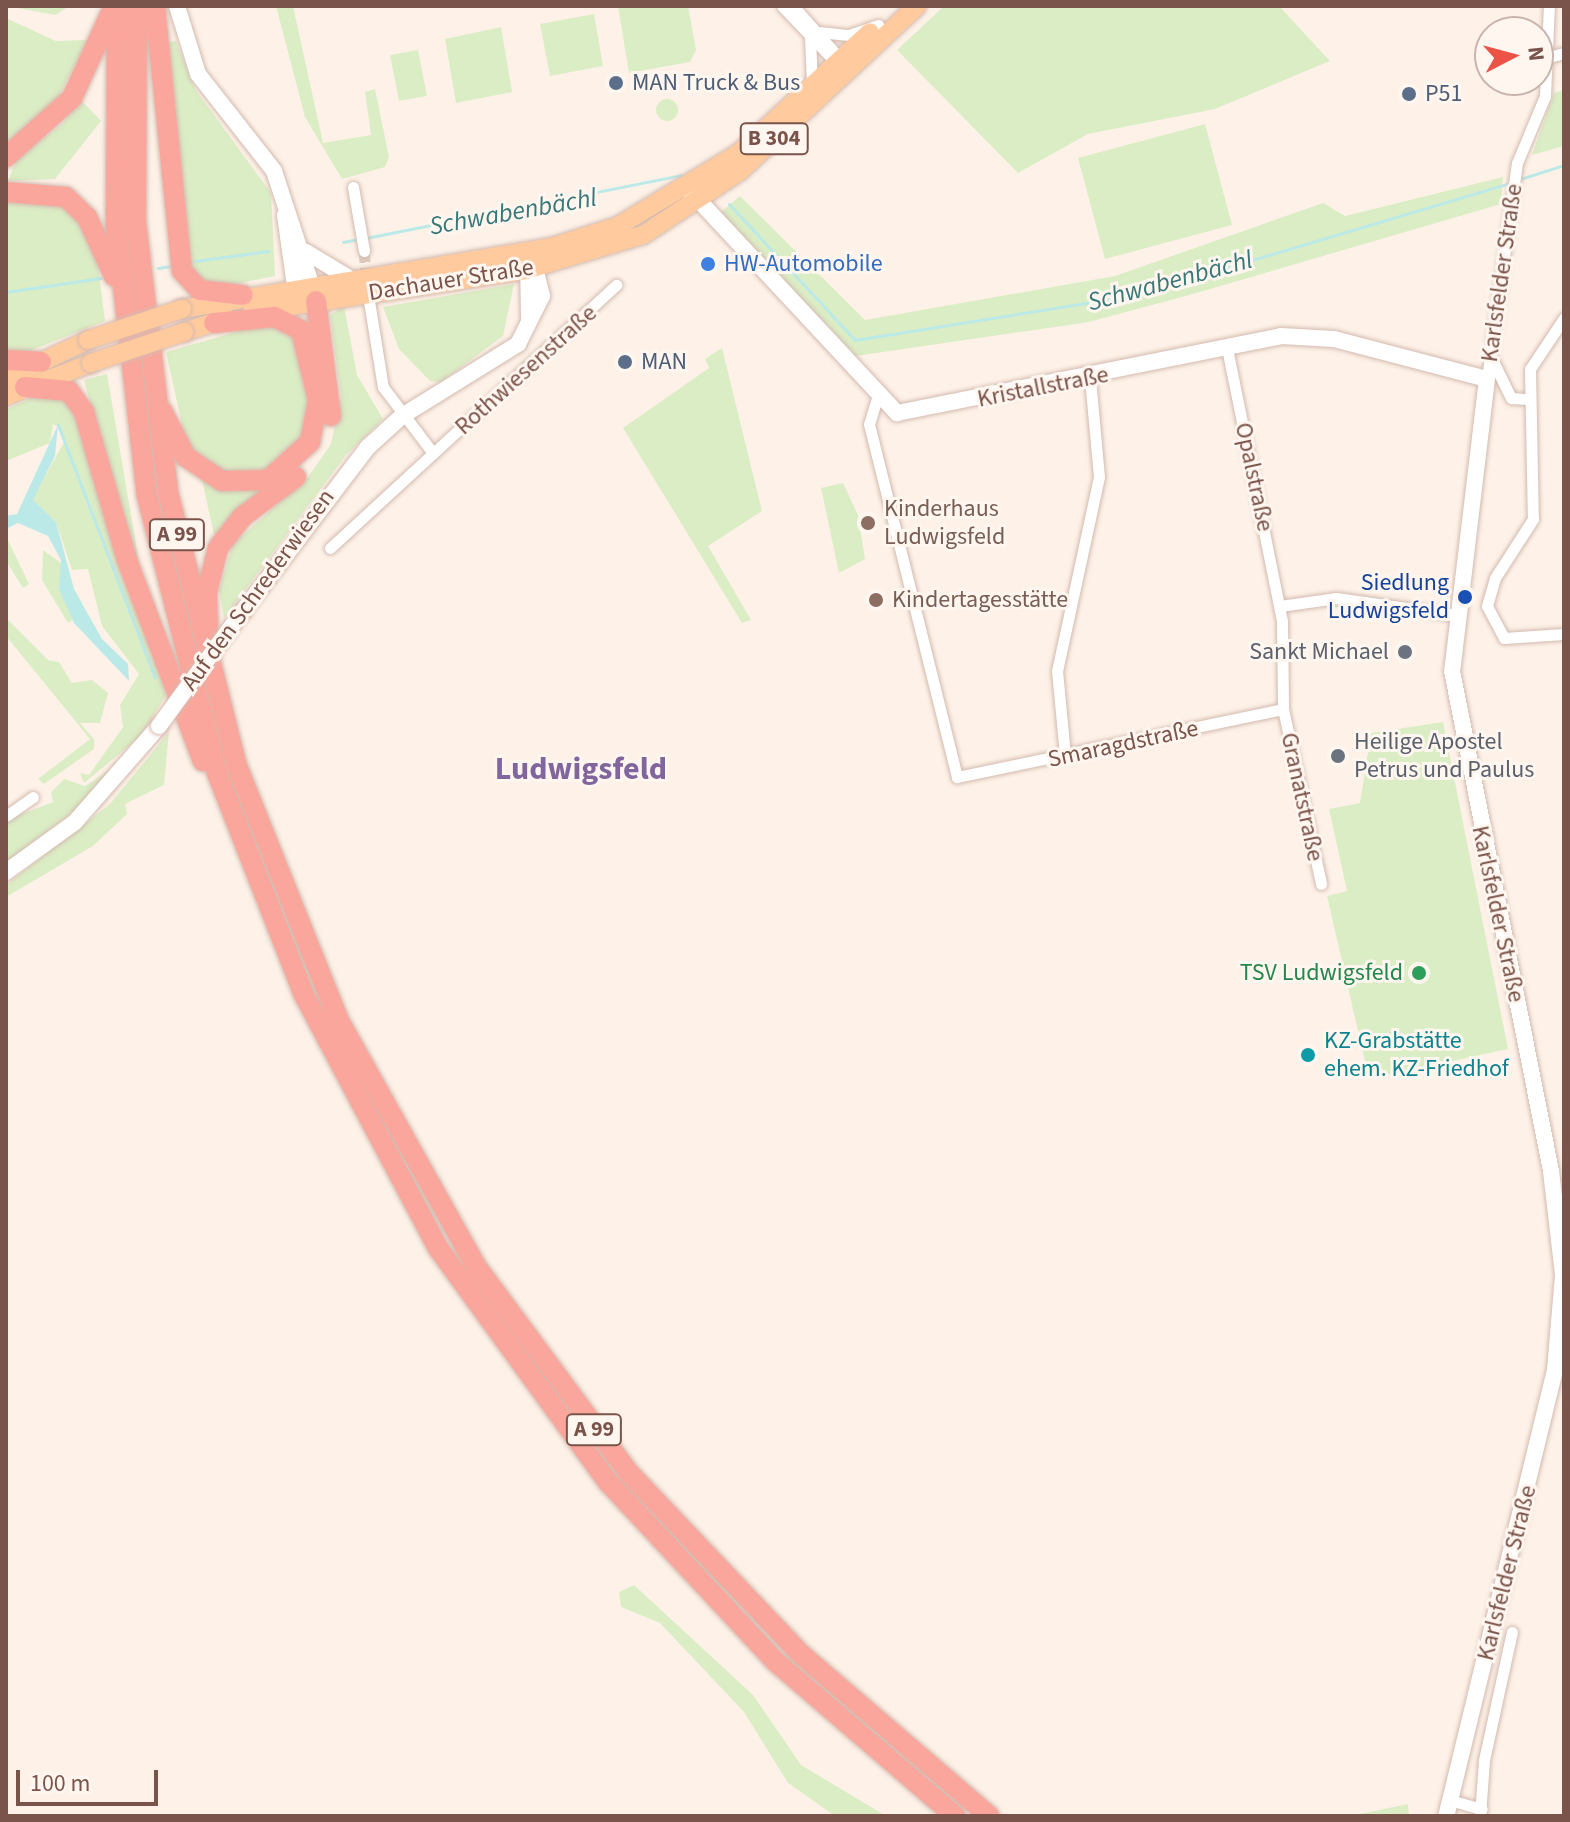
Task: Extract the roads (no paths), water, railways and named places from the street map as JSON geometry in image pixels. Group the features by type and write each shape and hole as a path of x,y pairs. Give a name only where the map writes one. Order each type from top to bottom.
{"highway":[{"path":"6,157 72,98 116,6"},
{"name":"A 99","path":"116,6 121,296 137,439 167,593 236,828 282,949 362,1116 523,1373 710,1595 955,1816"},
{"name":"A 99","path":"137,6 136,222 152,385 212,683 274,870 338,1019 402,1144 508,1314 613,1453 729,1583 989,1816"},
{"path":"155,6 182,271 200,290 243,295"},
{"path":"6,192 55,192 76,206 121,296"},
{"path":"212,683 207,592 218,548 242,517 313,462 326,436 331,377 309,293"},
{"path":"152,385 178,446 201,471 246,483 293,464 310,442 318,411 305,336 274,317 214,323"},
{"path":"6,360 41,362"},
{"path":"12,388 69,391 84,412 166,673 236,828"}],"main road":[{"name":"Dachauer Straße","path":"12,388 41,362 88,340 182,309 243,295 309,293 532,263 694,197 842,64 899,6"},
{"name":"Dachauer Straße","path":"694,197 811,87 917,6"},
{"name":"Dachauer Straße","path":"12,388 349,278 532,263"}],"street":[{"path":"177,6 198,74 265,154 281,186 303,246 309,293"},
{"path":"782,6 842,64"},
{"path":"793,6 814,34 811,87"},
{"path":"814,34 846,35 878,25"},
{"name":"Karlsfelder Straße","path":"1448,1808 1555,1370 1563,1275 1551,1171 1459,725 1456,615 1511,194 1517,163 1545,96"},
{"path":"281,186 309,293"},
{"path":"353,187 364,251"},
{"name":"Kristallstraße","path":"694,197 877,398 906,412 1090,378 1227,348 1309,335 1487,379"},
{"path":"303,246 349,278"},
{"name":"Auf den Schrederwiesen","path":"6,872 75,822 159,726 343,474 402,416 507,355 528,329 532,263"},
{"name":"Rothwiesenstraße","path":"330,548 616,285"},
{"name":"Rothwiesenstraße","path":"369,301 375,362 402,416 433,453"},
{"path":"1564,318 1540,345 1527,399 1533,519 1495,578 1487,606 1504,638 1564,634"},
{"name":"Opalstraße","path":"1227,348 1280,606 1283,709"},
{"path":"1490,355 1511,398 1527,399"},
{"path":"1065,755 1057,671 1099,477 1090,378"},
{"name":"Smaragdstraße","path":"877,398 869,424 944,739 963,778 1283,709"},
{"path":"1280,606 1336,598 1456,615"},
{"name":"Granatstraße","path":"1283,709 1321,884"},
{"path":"6,816 33,797"},
{"name":"Karlsfelder Straße","path":"1481,1812 1484,1760 1512,1632"},
{"path":"1448,1808 1481,1812"}],"water":[{"path":"58,425 55,456 33,500 56,522 74,589 102,639 128,664 129,681 74,623 59,589 61,560 48,536 18,523 6,529 6,516 17,514"}],"waterway":[{"name":"Schwabenbächl","path":"1517,180 1564,165"},
{"name":"Schwabenbächl","path":"366,238 681,175"},
{"name":"Schwabenbächl","path":"729,204 855,340 1131,296 1510,183"},
{"name":"Schwabenbächl","path":"343,242 359,239"},
{"name":"Schwabenbächl","path":"195,261 268,251"},
{"name":"Schwabenbächl","path":"158,268 171,266"},
{"name":"Schwabenbächl","path":"6,292 101,278"},
{"path":"58,425 155,678"}],"tunnel":[{"path":"364,251 367,282"}],"place":[{"name":"MAN Truck & Bus","path":"616,83"},
{"name":"P51","path":"1409,94"},
{"name":"HW-Automobile","path":"708,264"},
{"name":"MAN","path":"625,362"},
{"name":"Kinderhaus Ludwigsfeld","path":"868,523"},
{"name":"Siedlung Ludwigsfeld","path":"1465,597"},
{"name":"Kindertagesstätte","path":"876,600"},
{"name":"Sankt Michael","path":"1405,652"},
{"name":"Heilige Apostel Petrus und Paulus","path":"1338,756"},
{"name":"TSV Ludwigsfeld","path":"1419,973"},
{"name":"KZ-Grabstätte ehem. KZ-Friedhof","path":"1308,1055"}],"district":[{"name":"Ludwigsfeld","path":"581,769"}]}
